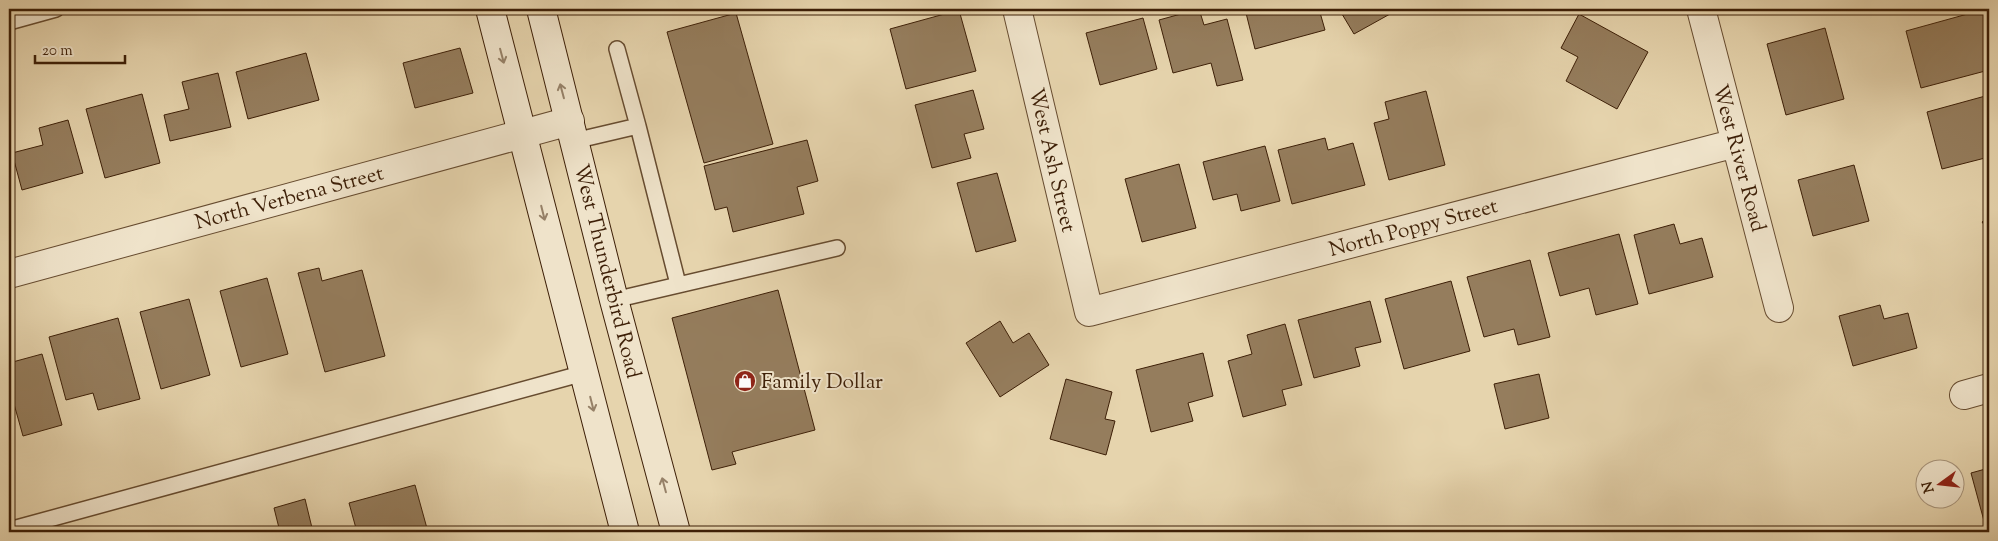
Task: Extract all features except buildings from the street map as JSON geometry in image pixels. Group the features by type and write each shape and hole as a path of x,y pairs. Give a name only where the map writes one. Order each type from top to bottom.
{"street":[{"path":"490,9 625,532"},
{"name":"West Thunderbird Road","path":"541,9 614,300 676,532"},
{"name":"West Ash Street","path":"1017,9 1089,312"},
{"name":"West River Road","path":"1701,9 1779,308"},
{"name":"North Verbena Street","path":"9,274 523,134 572,131"},
{"name":"North Poppy Street","path":"1089,312 1736,143"}],"lane":[{"path":"9,22 56,9"},
{"path":"617,49 678,284"},
{"path":"572,131 638,126"},
{"path":"614,300 837,248"},
{"path":"9,530 584,373"}],"place":[{"name":"Family Dollar","path":"745,381"}]}
